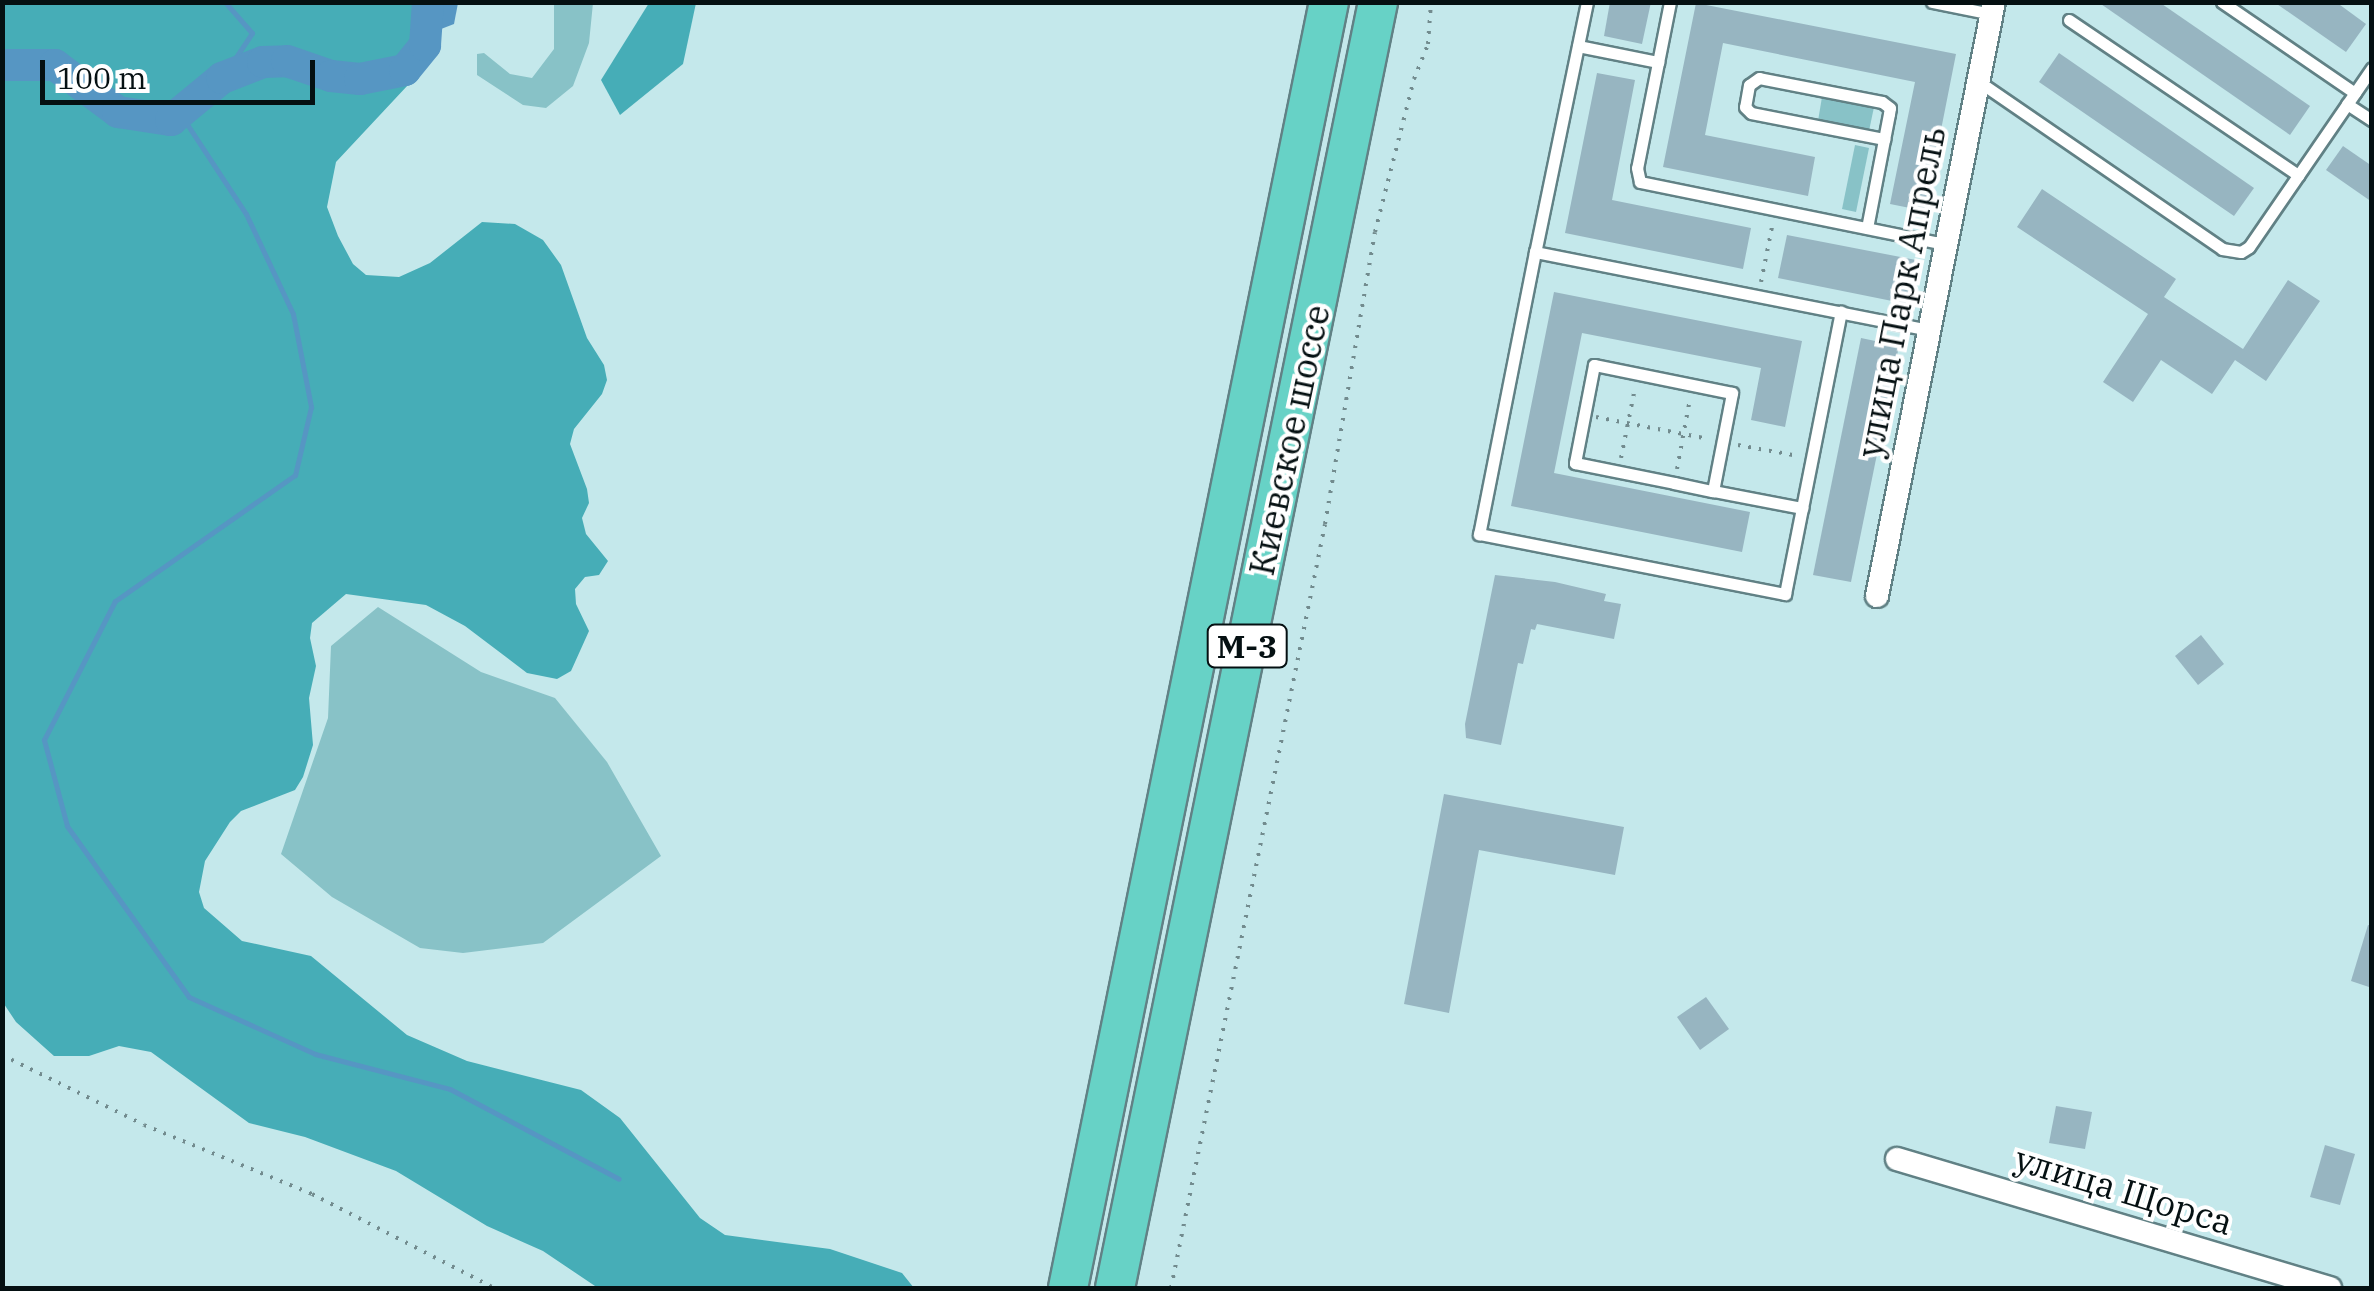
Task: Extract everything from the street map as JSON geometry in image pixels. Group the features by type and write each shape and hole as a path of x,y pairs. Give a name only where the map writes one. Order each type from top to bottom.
{"highway":[{"name":"Киевское шоссе","path":"1068,1288 1329,2"},
{"name":"Киевское шоссе","path":"1115,1288 1378,2"}],"street":[{"name":"улица Парк Апрель","path":"1876,596 1993,8"},
{"name":"улица Щорса","path":"1898,1159 2330,1288"}],"lane":[{"path":"1587,2 1479,534 1785,594 1841,312"},
{"path":"1670,2 1637,168 1640,182 1946,244"},
{"path":"1932,2 1993,8"},
{"path":"2222,2 2351,98 2372,120"},
{"path":"2068,20 2298,175"},
{"path":"1578,46 1658,62"},
{"path":"1978,81 2231,253 2249,247 2372,68"},
{"path":"1866,228 1890,114 1886,104 1758,78 1748,85 1745,108 1751,113 1884,140"},
{"path":"1535,252 1929,330"},
{"path":"1713,491 1732,393 1594,365 1575,464 1618,472 1713,491 1802,508"}],"path":[{"path":"1171,1288 1321,542 1374,232 1414,79 1428,44 1431,2"},
{"path":"1758,296 1776,210"},
{"path":"1618,472 1638,374"},
{"path":"1674,483 1693,385"},
{"path":"1584,414 1812,459"},
{"path":"2,1055 144,1125 312,1194 494,1288"}],"shaded area":[{"path":"2,3 428,3 428,34 413,64 405,70 408,85 336,162 327,207 338,236 353,264 366,275 399,277 430,263 482,222 515,224 543,240 561,265 587,338 604,365 607,380 602,394 574,429 570,444 587,489 589,503 582,518 586,534 608,561 599,575 585,577 575,589 576,604 589,631 571,671 557,679 527,673 465,626 426,605 346,594 312,623 310,638 316,666 309,698 313,745 303,777 295,790 241,811 230,822 205,861 199,892 204,908 242,941 311,956 407,1035 467,1061 581,1090 620,1118 700,1218 725,1235 830,1249 902,1273 914,1288 598,1288 543,1251 487,1226 396,1171 305,1137 249,1123 151,1052 119,1046 89,1056 54,1056 16,1022 2,1001"},
{"path":"428,3 458,3 454,24 428,34"},
{"path":"554,3 593,3 589,43 573,86 546,108 523,105 477,75 477,54 484,53 510,74 532,78 554,49"},
{"path":"649,3 696,3 683,64 620,115 601,80"},
{"path":"1822,97 1874,107 1869,131 1818,121"},
{"path":"1855,145 1869,148 1856,212 1842,209"},
{"path":"378,607 481,672 555,698 607,762 661,856 543,943 463,953 420,948 332,897 281,854 328,718 331,646"}],"building":[{"path":"1610,2 1651,2 1642,44 1604,36"},
{"path":"2098,2 2159,2 2310,106 2290,135"},
{"path":"2274,2 2336,2 2366,24 2346,52"},
{"path":"1696,3 1956,54 1925,211 1890,204 1915,82 1723,43 1705,135 1815,157 1808,196 1663,167"},
{"path":"2059,53 2254,188 2234,216 2039,82"},
{"path":"1597,73 1635,80 1612,200 1751,228 1743,269 1565,233"},
{"path":"2343,146 2372,166 2372,202 2326,170"},
{"path":"2042,189 2176,279 2164,297 2243,349 2288,280 2320,301 2266,381 2235,360 2212,394 2161,360 2133,402 2103,382 2148,314 2017,227"},
{"path":"1787,235 1916,260 1907,304 1778,278"},
{"path":"1554,292 1802,341 1785,427 1751,420 1761,368 1582,333 1554,473 1750,512 1742,552 1511,506"},
{"path":"1861,338 1899,346 1851,582 1813,575"},
{"path":"1495,575 1555,582 1606,594 1604,601 1621,604 1614,639 1537,624 1535,630 1531,629 1523,664 1518,663 1501,745 1466,738 1465,724"},
{"path":"2201,635 2224,664 2198,685 2175,656"},
{"path":"1444,794 1624,827 1615,875 1479,850 1449,1013 1404,1004"},
{"path":"2368,925 2372,926 2372,988 2351,981"},
{"path":"1706,997 1729,1029 1700,1050 1677,1017"},
{"path":"2056,1106 2092,1112 2085,1149 2049,1143"},
{"path":"2325,1145 2355,1154 2340,1205 2310,1197"}],"waterway":[{"path":"222,78 252,33 225,2"},
{"path":"2,65 55,65 118,112 171,120 222,78 263,62 287,61 331,76 360,79 405,70 425,45 428,2"},
{"path":"181,115 246,214 293,314 311,407 295,475 115,601 44,740 67,826 189,997 315,1054 450,1089 619,1179"}]}
